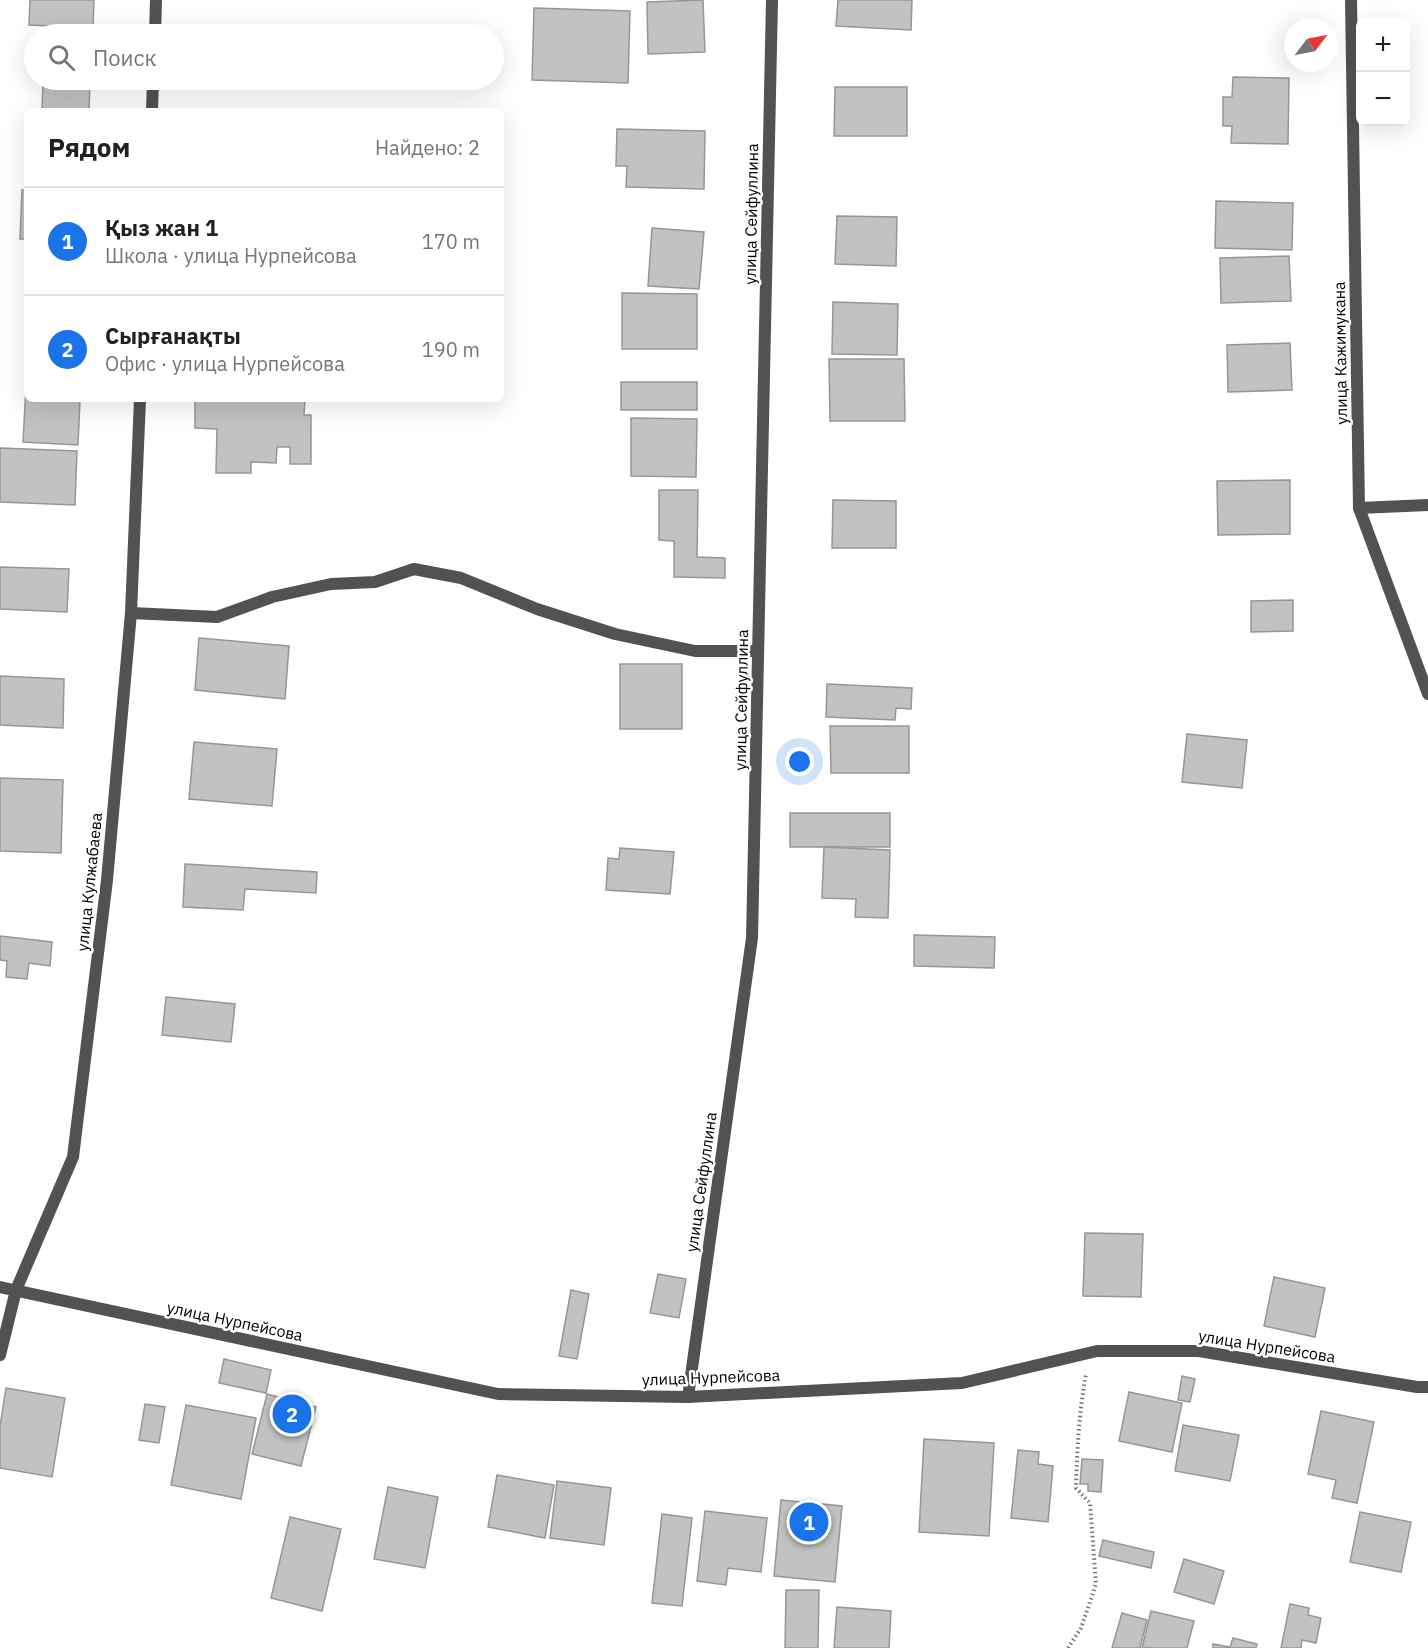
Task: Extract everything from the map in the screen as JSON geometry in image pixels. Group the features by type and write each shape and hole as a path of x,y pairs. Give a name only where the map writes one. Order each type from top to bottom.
{"street":[{"path":"155,24 156,0"},
{"name":"улица Сейфуллина","path":"688,1396 752,938 772,0"},
{"name":"улица Кажимукана","path":"1351,0 1359,508 1428,694"},
{"path":"152,108 153,90"},
{"name":"улица Кулжабаева","path":"0,1355 16,1290 74,1157 106,880 131,613 140,402"},
{"path":"1359,508 1428,505"},
{"path":"131,613 218,617 272,597 331,584 375,582 414,569 461,578 537,609 615,634 695,651 758,651"},
{"name":"улица Нурпейсова","path":"0,1287 498,1394 688,1396 962,1383 1097,1351 1199,1351 1406,1386 1428,1387"}],"path":[{"path":"1068,1648 1081,1628 1096,1584 1090,1503 1076,1488 1081,1400 1089,1353"}],"building":[{"path":"30,0 94,0 93,24 29,24"},
{"path":"703,0 705,52 648,54 647,2"},
{"path":"838,0 912,0 911,30 836,26"},
{"path":"534,8 630,11 628,83 532,80"},
{"path":"1233,77 1289,78 1288,144 1231,143 1232,126 1223,126 1223,97 1232,97"},
{"path":"835,87 907,87 907,136 834,136"},
{"path":"43,90 90,90 89,108 42,108"},
{"path":"617,129 705,131 704,189 626,187 627,166 616,166"},
{"path":"22,190 24,190 24,239 20,239"},
{"path":"1216,201 1293,203 1292,250 1215,248"},
{"path":"837,216 897,217 896,266 835,264"},
{"path":"652,228 704,232 699,289 648,286"},
{"path":"1289,256 1291,301 1221,303 1220,258"},
{"path":"622,293 697,294 697,349 622,349"},
{"path":"833,302 898,304 897,355 832,354"},
{"path":"1290,343 1292,390 1228,392 1227,345"},
{"path":"829,359 904,359 905,421 830,421"},
{"path":"621,382 697,382 697,410 621,410"},
{"path":"25,402 80,402 78,445 23,442"},
{"path":"195,402 305,402 304,415 311,415 311,464 290,464 290,447 277,447 276,463 251,462 251,473 216,473 217,429 195,428"},
{"path":"631,418 697,419 696,477 631,476"},
{"path":"0,448 77,451 75,505 0,502"},
{"path":"1290,480 1290,534 1218,535 1217,481"},
{"path":"659,490 698,490 697,557 725,558 725,578 674,577 674,541 659,540"},
{"path":"833,500 896,501 896,548 832,548"},
{"path":"0,567 69,569 67,612 0,609"},
{"path":"1293,600 1293,631 1251,632 1251,601"},
{"path":"199,638 289,646 285,699 195,690"},
{"path":"620,664 682,664 682,729 620,729"},
{"path":"0,676 64,679 63,728 0,725"},
{"path":"827,684 912,688 911,709 896,708 895,720 826,717"},
{"path":"830,726 909,726 909,773 831,773"},
{"path":"1187,734 1247,740 1242,788 1182,782"},
{"path":"194,742 277,749 272,806 189,799"},
{"path":"0,778 63,780 61,853 0,851"},
{"path":"790,813 890,813 890,847 790,847"},
{"path":"824,847 890,850 888,918 855,917 856,899 822,898"},
{"path":"620,848 674,852 670,894 606,890 608,858 619,859"},
{"path":"185,864 317,872 316,893 245,889 243,910 183,907"},
{"path":"914,935 995,937 994,968 914,966"},
{"path":"0,936 52,942 50,966 29,963 27,979 6,977 7,961 0,960"},
{"path":"166,997 235,1004 231,1042 162,1035"},
{"path":"1085,1233 1143,1234 1141,1297 1083,1296"},
{"path":"658,1274 686,1279 679,1318 650,1313"},
{"path":"1274,1277 1325,1288 1315,1337 1264,1326"},
{"path":"571,1290 589,1294 577,1359 559,1356"},
{"path":"224,1359 271,1370 266,1393 219,1383"},
{"path":"1182,1376 1195,1379 1190,1402 1178,1400"},
{"path":"6,1388 65,1398 52,1477 0,1468 0,1426"},
{"path":"1129,1392 1182,1403 1172,1452 1119,1441"},
{"path":"267,1394 316,1407 301,1466 252,1454"},
{"path":"145,1404 165,1407 159,1443 139,1440"},
{"path":"186,1405 256,1418 241,1499 171,1485"},
{"path":"1321,1411 1374,1422 1357,1503 1332,1498 1336,1480 1308,1474"},
{"path":"1183,1425 1239,1435 1230,1481 1175,1471"},
{"path":"924,1439 994,1443 989,1536 919,1532"},
{"path":"1018,1450 1039,1452 1038,1464 1053,1466 1048,1522 1011,1518"},
{"path":"1082,1459 1103,1460 1101,1492 1088,1491 1088,1484 1080,1484"},
{"path":"497,1475 554,1485 545,1538 488,1527"},
{"path":"557,1481 611,1488 604,1545 550,1538"},
{"path":"388,1487 438,1497 425,1568 374,1559"},
{"path":"781,1500 842,1506 835,1582 774,1576"},
{"path":"705,1511 767,1518 761,1572 728,1568 726,1585 697,1581"},
{"path":"1360,1512 1411,1522 1401,1572 1350,1562"},
{"path":"662,1514 692,1518 682,1606 652,1603"},
{"path":"290,1517 341,1529 322,1611 271,1598"},
{"path":"1103,1540 1154,1552 1151,1568 1099,1556"},
{"path":"1184,1559 1224,1571 1214,1604 1174,1592"},
{"path":"786,1590 819,1590 818,1648 785,1648"},
{"path":"1290,1604 1309,1608 1308,1615 1321,1618 1316,1643 1302,1640 1301,1648 1281,1648"},
{"path":"837,1607 891,1611 889,1648 834,1648"},
{"path":"1151,1611 1194,1621 1187,1648 1142,1648"},
{"path":"1122,1613 1147,1620 1140,1648 1112,1648"},
{"path":"1233,1638 1257,1644 1256,1648 1213,1648 1213,1644 1230,1647"}],"place":[{"name":"Сырғанақты","path":"292,1414"},
{"name":"Қыз жан 1","path":"809,1522"}]}
